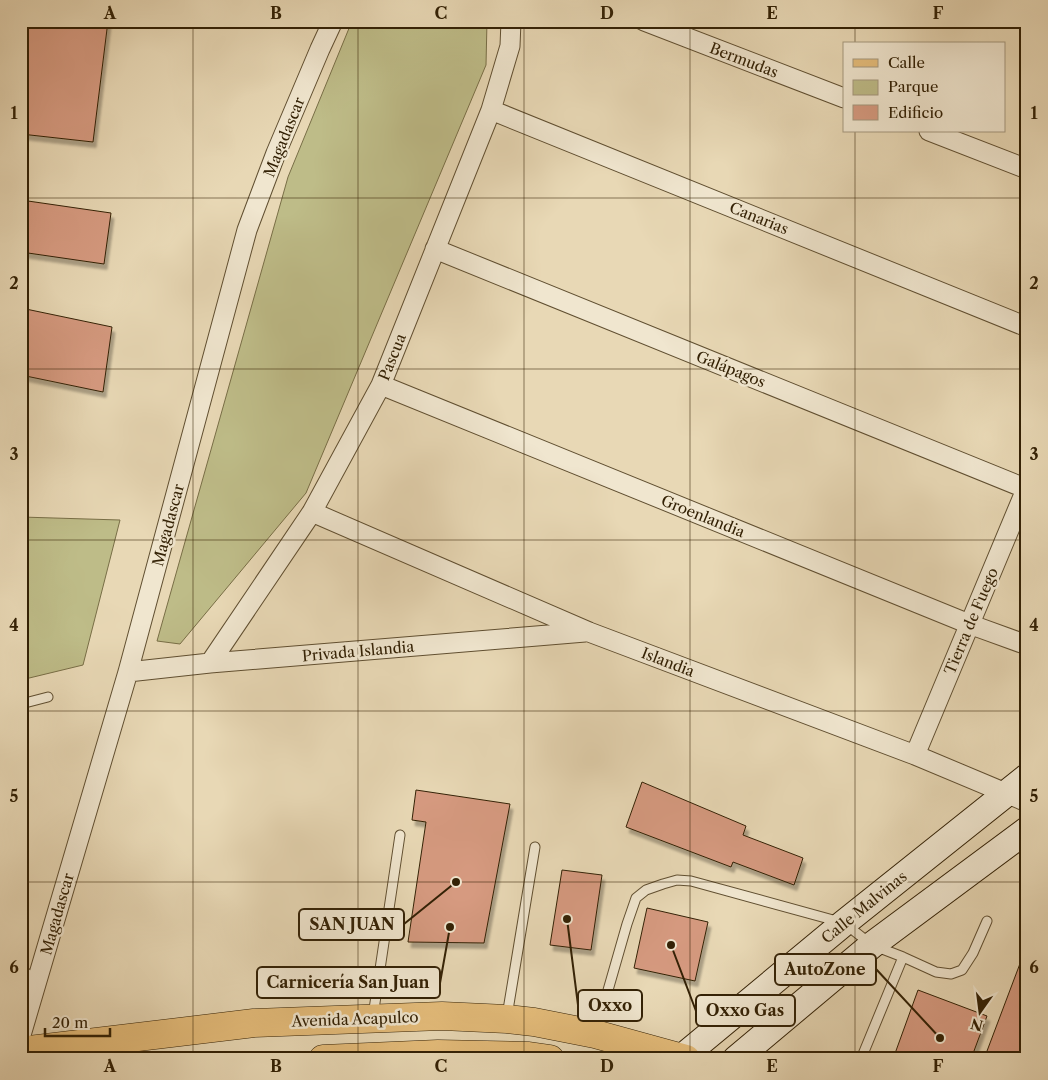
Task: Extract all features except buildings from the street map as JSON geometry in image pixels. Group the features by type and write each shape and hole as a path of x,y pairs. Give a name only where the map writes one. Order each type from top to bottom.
{"main road":[{"name":"Avenida Acapulco","path":"21,1051 254,1023 442,1016 534,1022 595,1034 682,1058"},
{"path":"323,1059 438,1054 536,1058"}],"street":[{"name":"Magadascar","path":"21,1035 128,672 247,230 276,153 333,21"},
{"name":"Pascua","path":"210,663 312,512 381,385 492,110 510,46 511,21"},
{"name":"Bermudas","path":"644,21 843,98"},
{"name":"Canarias","path":"492,110 1027,326"},
{"path":"932,132 1027,169"},
{"name":"Galápagos","path":"436,249 1026,489"},
{"name":"Groenlandia","path":"381,385 970,624 1027,645"},
{"name":"Tierra de Fuego","path":"915,754 1026,489"},
{"name":"Islandia","path":"312,512 588,632 915,754 1016,798"},
{"name":"Privada Islandia","path":"128,672 210,663 588,632"},
{"name":"Calle Malvinas","path":"682,1058 844,923 1016,798 1027,777"},
{"path":"736,1059 872,945 1027,830"}],"lane":[{"path":"21,704 48,696"},
{"path":"372,1019 400,835"},
{"path":"507,1019 535,847"},
{"path":"595,1034 636,898 646,890 676,880 691,881 844,923 872,945 936,972 951,974 962,970 987,921"},
{"path":"861,1059 903,957"},
{"path":"21,968 37,983"}],"green space":[{"path":"352,21 487,21 486,65 306,493 180,644 157,641 288,177"},
{"path":"21,517 120,520 83,665 21,680"}],"place":[{"name":"SAN JUAN","path":"456,882"},
{"name":"Oxxo","path":"567,919"},
{"name":"Carnicería San Juan","path":"450,927"},
{"name":"Oxxo Gas","path":"671,945"},
{"name":"AutoZone","path":"940,1038"}]}
